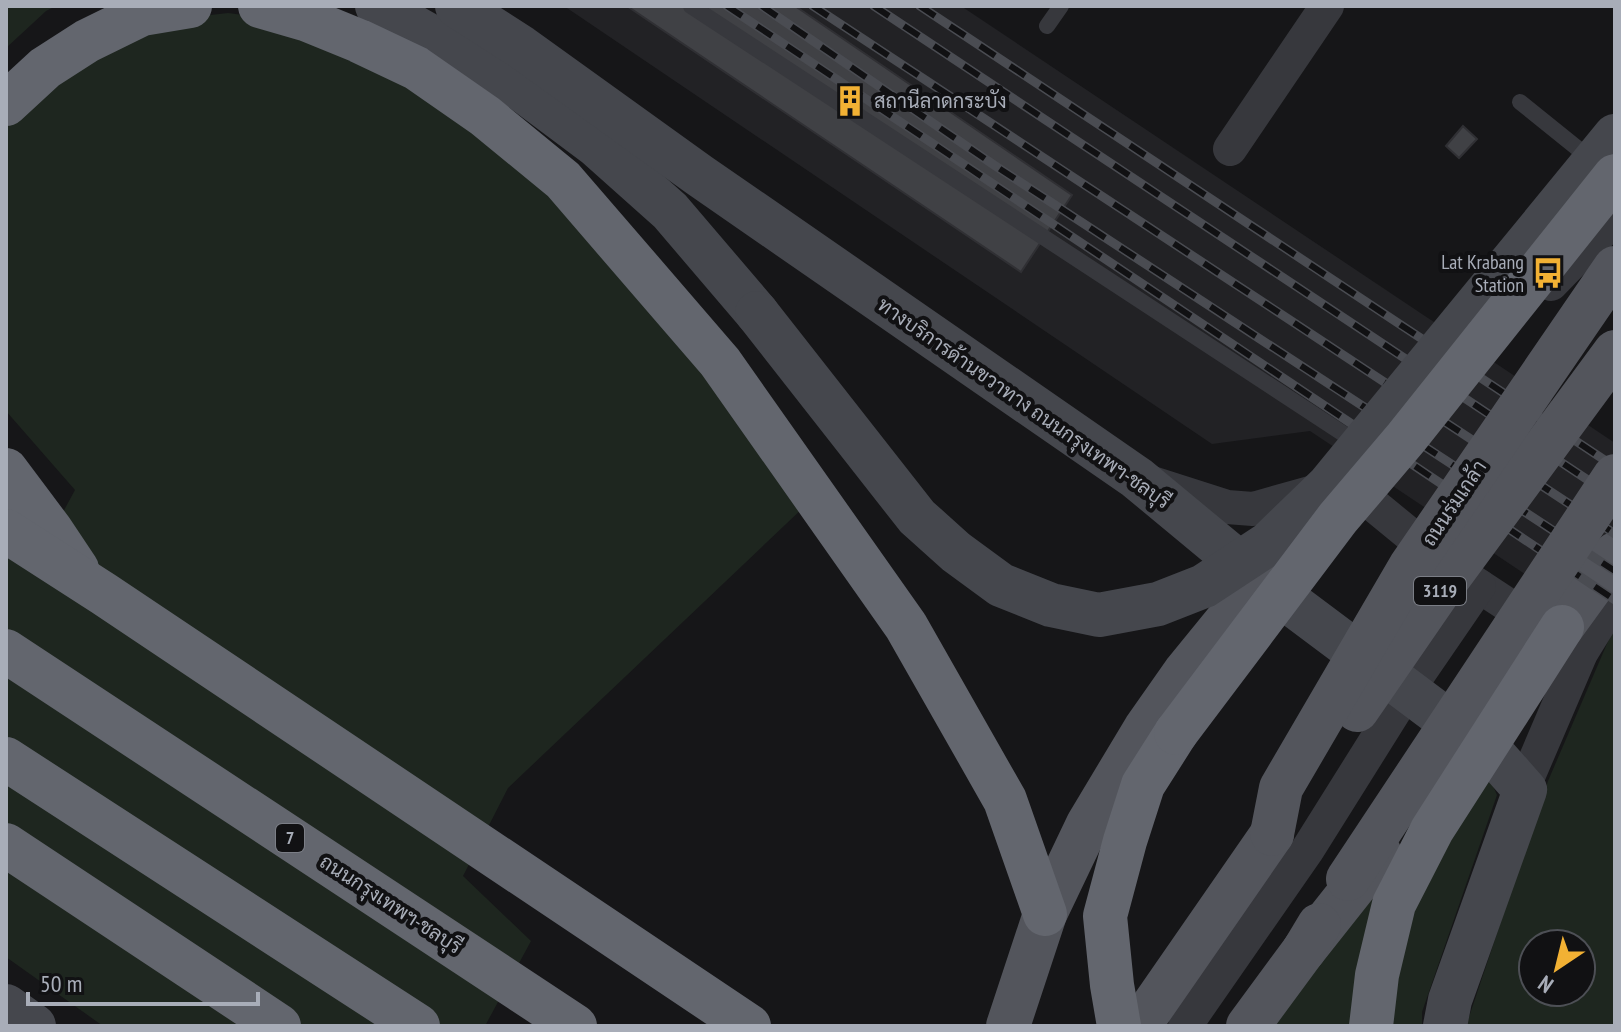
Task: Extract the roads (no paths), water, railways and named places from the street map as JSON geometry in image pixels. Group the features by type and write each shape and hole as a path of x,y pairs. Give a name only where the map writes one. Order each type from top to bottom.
{"highway":[{"path":"6,104 45,68 87,41 142,14 190,6"},
{"path":"260,6 305,19 416,68 485,116 563,180 710,350 906,626 1005,800 1045,914"},
{"path":"1119,1026 1105,916 1143,785 1176,733 1338,518 1615,177"},
{"path":"6,470 95,588"},
{"path":"6,531 749,1026"},
{"path":"1371,1026 1377,975 1394,904 1432,830 1572,640"},
{"name":"ถนนกรุงเทพฯ-ชลบุรี","path":"6,651 575,1026"},
{"path":"6,759 418,1026"},
{"path":"6,845 279,1026"}],"main road":[{"path":"377,6 513,83 596,145 670,211 757,313 917,517 956,552 1001,585 1051,605 1099,615 1158,604 1204,586 1268,544 1329,485 1615,136"},
{"name":"ทางบริการด้านขวาทาง ถนนกรุงเทพฯ-ชลบุรี","path":"457,6 521,47 699,175 1137,478 1260,580 1495,756 1525,790"},
{"name":"ถนนร่มเกล้า","path":"1272,834 1281,788 1410,567 1615,268"},
{"name":"ถนนร่มเกล้า","path":"1139,1026 1439,591 1615,352"},
{"path":"1304,950 1615,476"},
{"path":"1248,1026 1422,802 1572,640 1615,554"},
{"path":"1008,1026 1045,914 1088,824 1145,729 1185,672 1260,580"},
{"path":"1445,1026 1450,1000 1525,790"},
{"path":"6,1006 34,1026"}],"street":[{"path":"1230,149 1327,6"},
{"path":"1260,580 1348,484 1362,447 1451,388 1615,218"},
{"path":"1137,478 1227,507 1253,509 1348,484"},
{"path":"1348,484 1391,521 1479,586 1572,640"},
{"path":"1185,1026 1308,849 1407,691 1479,586"},
{"path":"1525,790 1572,640 1615,598"}],"lane":[{"path":"691,6 1362,447"},
{"path":"1047,26 1061,6"},
{"path":"1520,102 1615,177"}],"railway":[{"path":"727,6 1615,600"},
{"path":"762,6 994,165 1615,571"},
{"path":"813,6 1615,534"},
{"path":"874,6 1615,498"},
{"path":"920,6 1615,467"}],"place":[{"name":"สถานีลาดกระบัง","path":"850,101"},
{"name":"Lat Krabang Station","path":"1548,273"}]}
